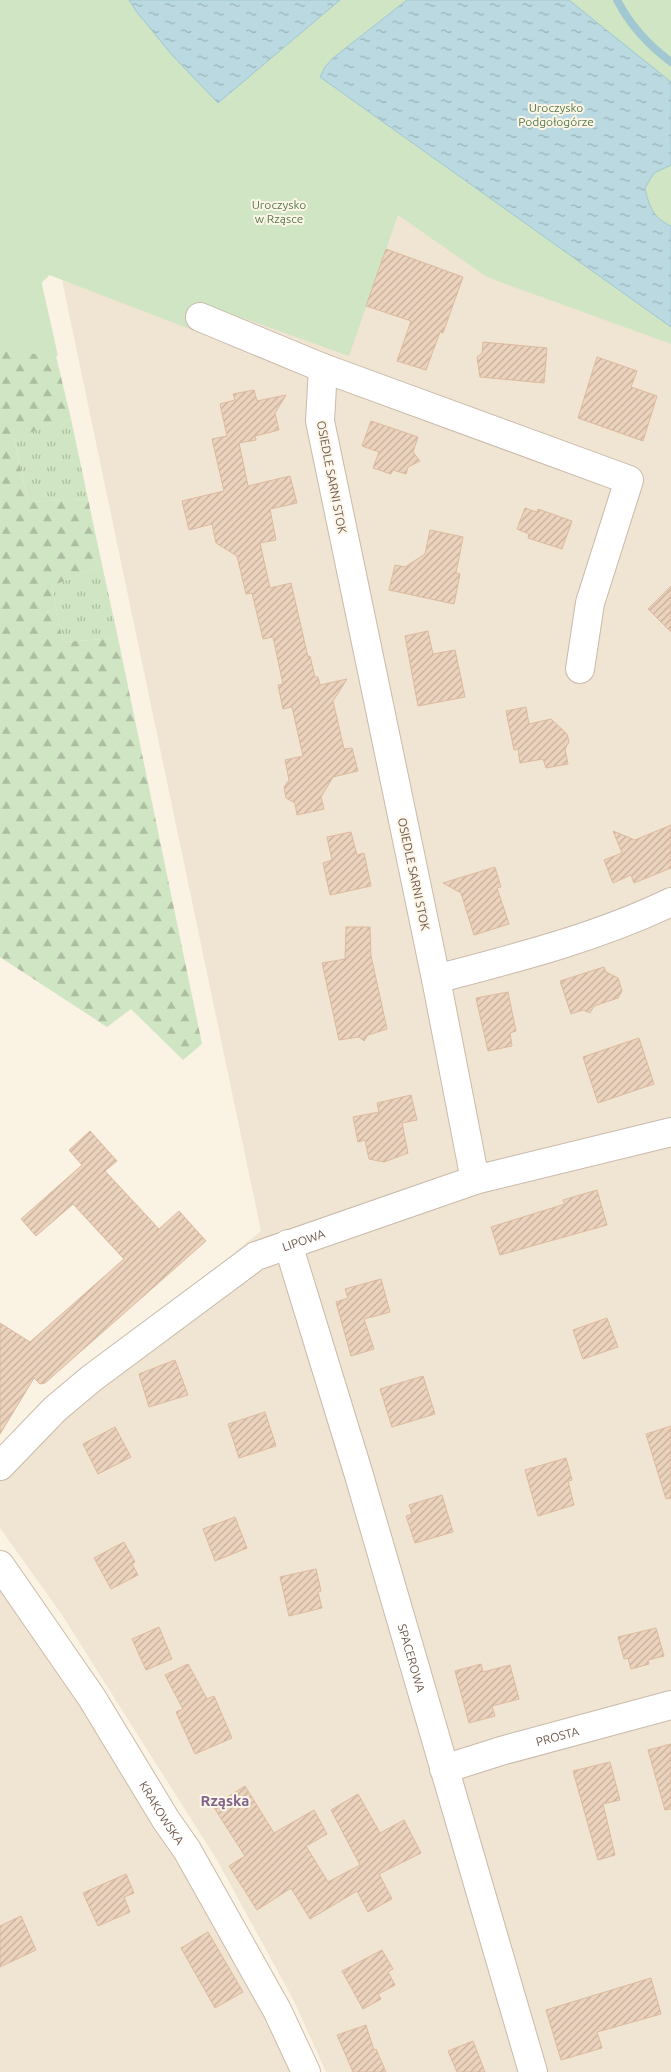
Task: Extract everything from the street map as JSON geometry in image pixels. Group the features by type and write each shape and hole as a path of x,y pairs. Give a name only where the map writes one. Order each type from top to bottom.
{"street":[{"path":"200,317 323,368 629,480 590,604 580,669"},
{"name":"OSIEDLE SARNI STOK","path":"323,368 320,421 436,979 475,1180"},
{"path":"436,979 549,949 636,919 671,902"},
{"name":"LIPOWA","path":"0,1466 55,1409 92,1378 256,1256 475,1180 671,1132"},
{"name":"SPACEROWA","path":"288,1244 358,1472 533,2072"},
{"name":"KRAKOWSKA","path":"0,1565 92,1698 166,1820 187,1850 277,2010 306,2072"},
{"name":"PROSTA","path":"444,1770 501,1751 671,1705"}],"shaded area":[{"path":"280,85 671,336 671,2072 326,2072 294,2001 217,1860 62,1615 0,1528 0,1456 75,1383 261,1231 62,280 200,326"},
{"path":"0,1586 40,1639 187,1868 295,2072 0,2072"}],"green space":[{"path":"0,0 67,259 39,285 71,419 14,438 28,502 88,499 102,565 52,586 63,642 118,638 202,1044 183,1060 131,1009 107,1027 0,957"},
{"name":"Uroczysko w Rząsce","path":"0,0 671,0 671,344 487,277 398,215 349,356 201,303 208,336 39,271 58,356 0,351"},
{"path":"71,419 88,499 28,502 14,437"},
{"path":"102,565 118,638 63,642 52,586"}],"water":[{"path":"129,0 340,0 218,103 172,55"},
{"name":"Uroczysko Podgołogórze","path":"407,0 569,0 671,82 671,165 654,173 645,188 653,211 660,219 671,226 671,327 320,77 325,67 333,58"}],"building":[{"path":"386,249 463,277 443,333 440,332 426,370 397,361 411,321 366,306"},
{"path":"483,342 547,348 544,383 480,377 477,357 482,353"},
{"path":"597,357 637,371 631,387 657,396 643,441 578,418"},
{"path":"254,390 257,401 286,395 275,413 279,430 255,436 256,440 239,443 248,486 290,476 297,503 270,509 276,540 260,543 270,588 291,583 308,657 310,656 315,677 318,677 320,685 347,679 333,701 344,749 352,748 358,771 333,777 321,797 324,809 297,815 295,803 286,798 284,787 289,780 285,760 303,756 292,707 283,709 278,685 283,684 273,637 263,639 252,593 246,594 237,556 216,543 212,524 189,530 182,501 224,491 212,439 227,436 220,404 235,400 233,394"},
{"path":"371,421 418,437 413,452 420,461 408,467 406,474 393,470 391,474 373,468 379,452 362,446"},
{"path":"525,508 537,512 538,509 572,521 562,549 528,538 529,534 517,529"},
{"path":"430,530 463,537 456,573 460,574 454,604 389,590 395,565 405,567 425,554"},
{"path":"671,586 671,632 648,609"},
{"path":"428,631 433,654 455,650 465,697 418,706 405,636"},
{"path":"526,707 529,724 551,719 567,734 569,742 565,749 568,764 546,768 543,759 520,763 518,749 514,750 506,711"},
{"path":"671,825 671,868 634,883 631,875 613,883 604,860 622,853 613,831 635,840"},
{"path":"351,832 357,855 364,853 371,886 330,895 323,863 332,860 327,837"},
{"path":"495,867 501,887 497,888 509,924 474,935 461,893 443,883"},
{"path":"346,927 370,927 371,956 387,1029 368,1035 364,1041 359,1037 339,1040 322,963 345,959"},
{"path":"604,967 606,972 618,978 622,991 618,998 594,1006 590,1013 583,1010 571,1014 560,981"},
{"path":"508,992 516,1031 510,1033 512,1046 488,1051 476,998"},
{"path":"639,1038 654,1084 598,1103 583,1057"},
{"path":"411,1095 417,1120 402,1123 408,1153 384,1162 369,1159 365,1140 358,1142 353,1117 379,1112 377,1103"},
{"path":"90,1131 117,1161 105,1171 159,1229 179,1211 206,1241 45,1383 40,1384 34,1378 0,1434 0,1323 30,1342 124,1259 73,1204 36,1236 21,1219 82,1165 69,1150"},
{"path":"597,1190 607,1225 500,1255 491,1227 565,1204 563,1200"},
{"path":"381,1279 390,1312 364,1319 374,1349 351,1356 336,1302 348,1298 345,1289"},
{"path":"607,1318 618,1347 583,1359 573,1330"},
{"path":"175,1360 188,1395 149,1407 139,1374"},
{"path":"423,1376 435,1414 392,1427 380,1389"},
{"path":"265,1412 276,1446 239,1458 228,1424"},
{"path":"671,1426 671,1498 666,1499 646,1434"},
{"path":"115,1427 131,1457 98,1474 83,1444"},
{"path":"566,1458 572,1480 568,1481 574,1505 538,1516 525,1470"},
{"path":"442,1495 453,1532 415,1543 406,1516 412,1514 409,1505"},
{"path":"235,1517 247,1548 215,1561 203,1529"},
{"path":"124,1542 135,1562 132,1564 138,1575 111,1589 94,1558"},
{"path":"316,1569 321,1591 318,1592 322,1608 289,1616 280,1577"},
{"path":"159,1627 172,1659 146,1670 132,1639"},
{"path":"656,1628 664,1656 648,1660 649,1664 631,1669 628,1658 624,1659 618,1637"},
{"path":"188,1664 207,1699 214,1696 232,1738 195,1754 176,1712 183,1709 165,1675"},
{"path":"481,1664 483,1672 510,1665 519,1699 492,1706 495,1716 469,1723 455,1671"},
{"path":"671,1744 671,1809 665,1810 648,1750"},
{"path":"610,1762 620,1800 603,1804 615,1855 598,1860 573,1771"},
{"path":"245,1786 274,1833 314,1810 327,1834 306,1846 328,1882 360,1865 331,1810 358,1794 380,1833 404,1820 421,1853 379,1874 392,1899 368,1912 357,1891 310,1919 291,1888 257,1910 229,1866 245,1856 213,1806"},
{"path":"126,1874 134,1893 124,1897 130,1912 98,1926 83,1893"},
{"path":"21,1916 36,1950 0,1967 0,1926"},
{"path":"208,1932 243,1992 215,2008 181,1948"},
{"path":"382,1950 393,1969 388,1972 395,1985 378,1994 381,1999 363,2009 342,1971"},
{"path":"651,1978 661,2014 597,2032 602,2048 561,2060 546,2010"},
{"path":"366,2025 374,2050 376,2049 386,2072 353,2072 337,2035"},
{"path":"473,2041 485,2072 457,2072 448,2051"}],"waterway":[{"path":"617,0 640,34 671,62"}],"district":[{"name":"Rząska","path":"225,1800"}]}
